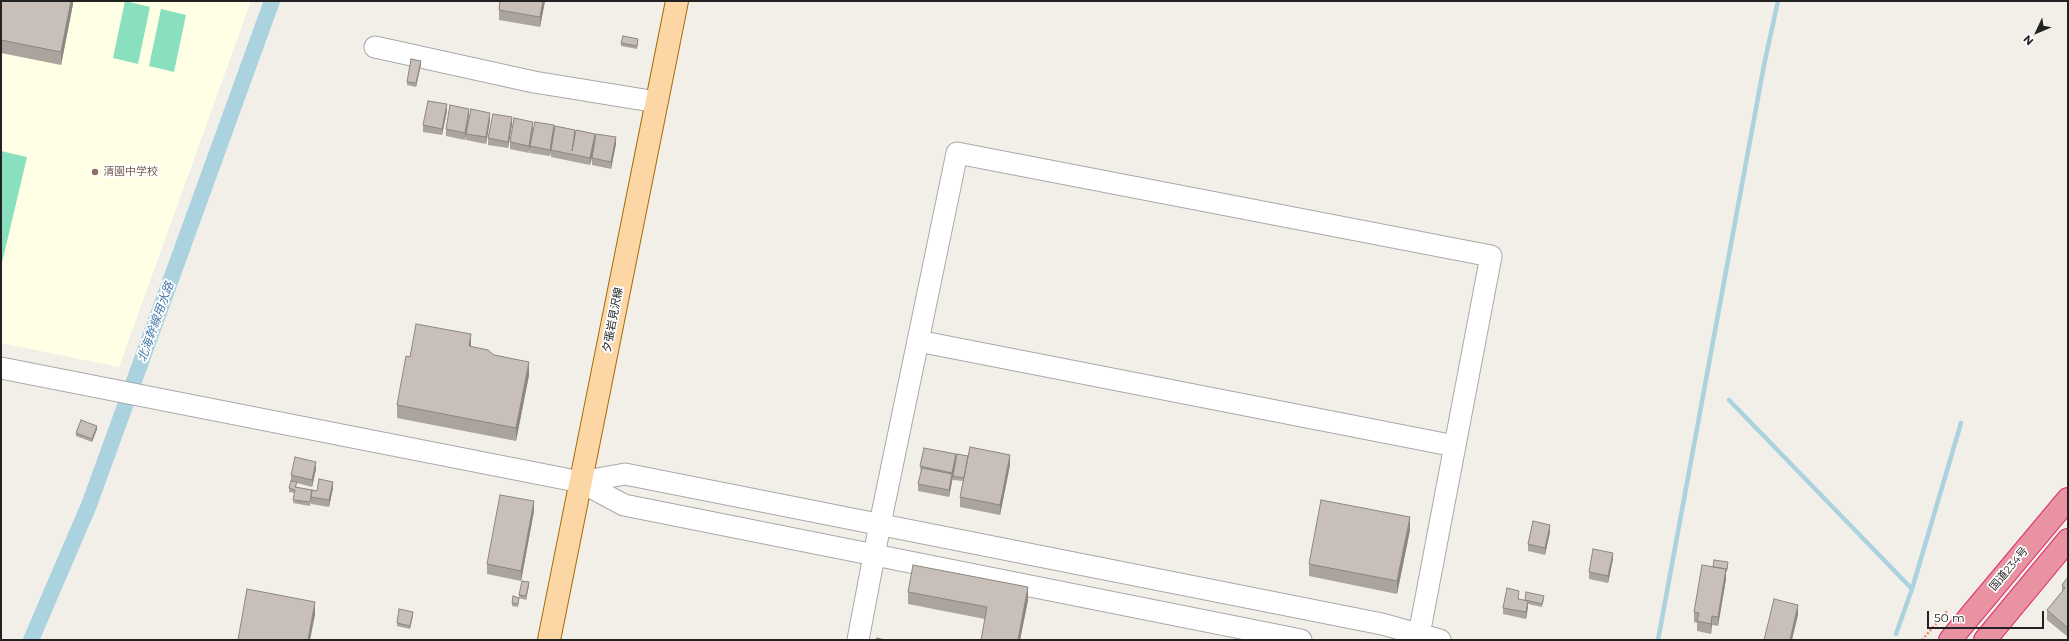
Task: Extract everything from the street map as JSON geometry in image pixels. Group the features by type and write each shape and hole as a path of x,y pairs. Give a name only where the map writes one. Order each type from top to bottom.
{"highway":[{"name":"国道234号","path":"1950,640 2068,498"},
{"path":"1985,640 2068,540"}],"main road":[{"name":"夕張岩見沢線","path":"549,640 677,1"}],"street":[{"path":"374,47 534,82 657,102"},
{"path":"858,640 880,524 957,154 1491,256 1419,637"},
{"path":"918,341 1455,446"},
{"path":"1,368 580,482 624,505 1301,640"},
{"path":"580,482 625,474 1382,624 1419,637 1440,640"}],"shaded area":[{"name":"清園中学校","path":"1,1 251,1 119,367 1,343"}],"green space":[{"path":"125,1 150,7 138,64 113,58"},
{"path":"161,9 186,15 174,72 149,66"},
{"path":"1,151 27,157 1,267"}],"building":[{"path":"1,1 71,1 61,52 1,40"},
{"path":"500,1 543,1 540,17 499,10"},
{"path":"623,36 638,39 637,46 621,43"},
{"path":"411,59 421,61 416,83 407,82"},
{"path":"428,101 447,104 442,129 423,125"},
{"path":"450,105 469,109 465,133 446,129"},
{"path":"471,109 490,113 486,137 466,134"},
{"path":"493,114 512,117 508,142 488,138"},
{"path":"514,118 533,122 529,146 510,142"},
{"path":"535,122 554,125 550,150 530,146"},
{"path":"555,126 575,130 572,151 576,130 595,134 590,158 551,150"},
{"path":"596,134 616,137 611,162 592,158"},
{"path":"416,324 471,334 469,346 488,350 494,355 529,362 516,428 397,405 406,356 410,357"},
{"path":"81,420 97,426 92,439 76,433"},
{"path":"970,447 1010,455 1000,505 960,497"},
{"path":"924,448 956,454 952,473 920,466"},
{"path":"957,454 968,456 964,478 953,476"},
{"path":"295,457 316,462 312,480 291,475"},
{"path":"922,468 952,474 949,490 918,484"},
{"path":"319,479 333,482 329,500 311,497 312,490 317,491"},
{"path":"291,481 297,482 295,487 312,490 310,502 293,500 295,490 289,488"},
{"path":"500,495 534,501 521,571 487,564"},
{"path":"1321,500 1410,517 1397,581 1309,564"},
{"path":"1533,521 1550,525 1545,548 1528,544"},
{"path":"1593,549 1613,553 1608,576 1589,572"},
{"path":"1714,560 1728,562 1727,569 1713,567"},
{"path":"913,565 1028,587 1018,640 981,640 987,607 908,592"},
{"path":"1702,565 1726,569 1718,617 1712,616 1711,624 1697,621 1699,613 1694,612"},
{"path":"2068,577 2068,628 2047,610 2065,588 2062,585"},
{"path":"522,581 529,582 526,596 519,595"},
{"path":"1507,588 1519,591 1518,599 1528,601 1526,612 1503,608"},
{"path":"247,589 315,602 308,640 238,640"},
{"path":"1526,592 1544,596 1542,604 1525,600"},
{"path":"513,596 519,598 518,604 512,603"},
{"path":"1774,599 1798,605 1790,640 1764,640"},
{"path":"399,609 413,612 410,626 397,623"}],"waterway":[{"name":"北海幹線用水路","path":"31,640 89,505 272,1"},
{"path":"1658,640 1764,65 1778,1"},
{"path":"1729,400 1912,589 1961,423"},
{"path":"1896,634 1912,589"}],"place":[{"name":"清園中学校","path":"95,172"}]}
